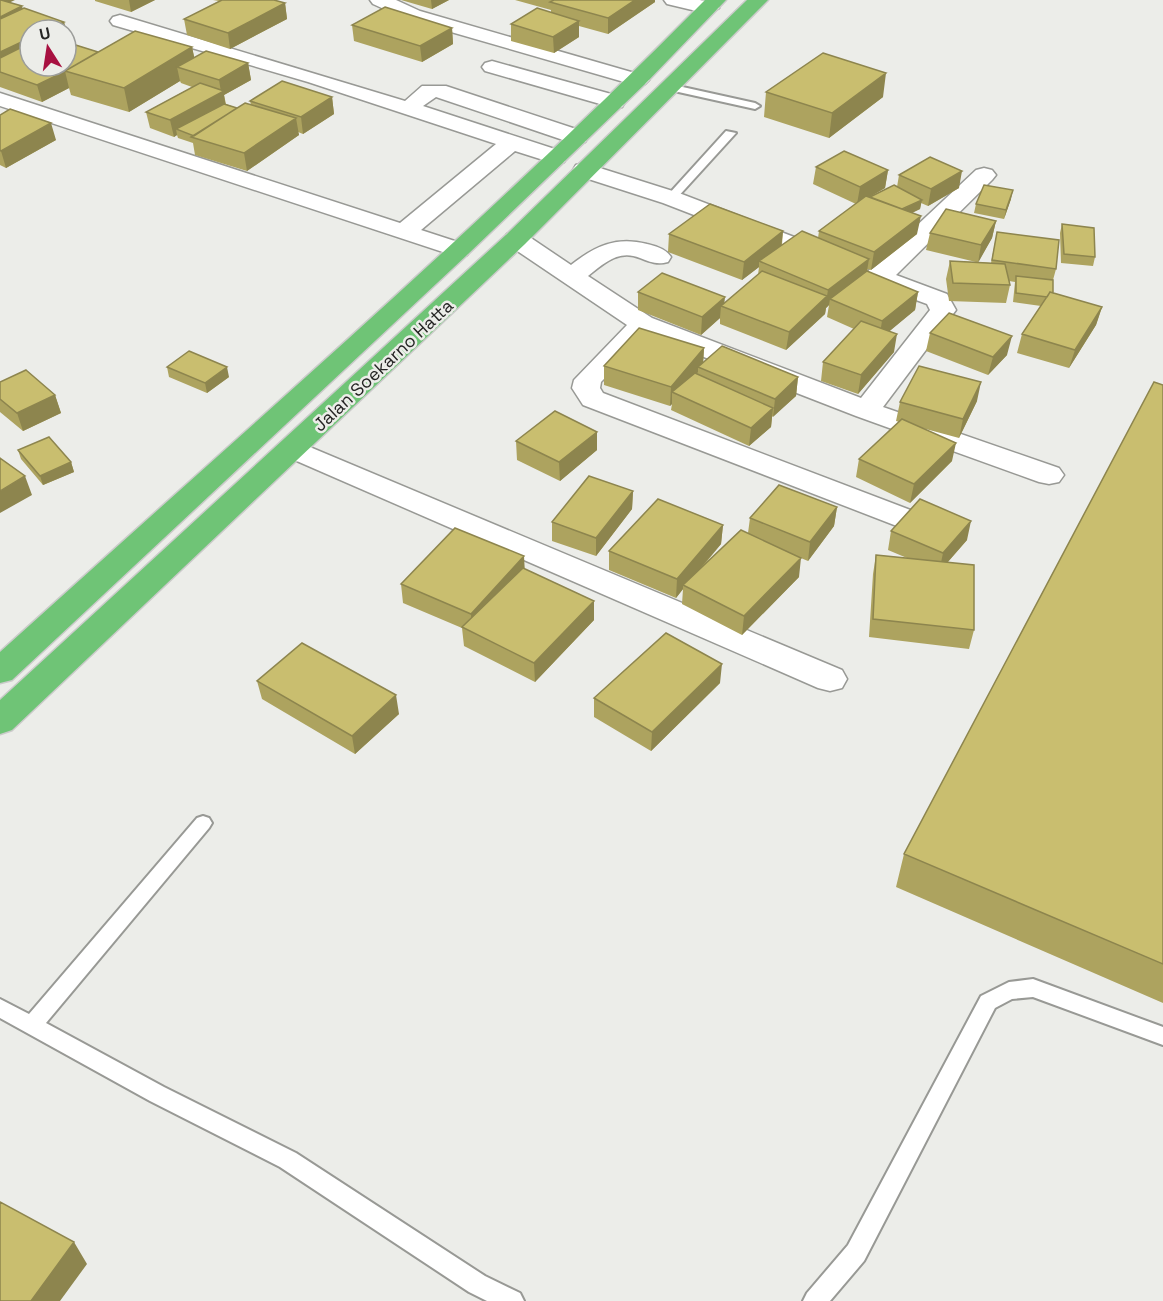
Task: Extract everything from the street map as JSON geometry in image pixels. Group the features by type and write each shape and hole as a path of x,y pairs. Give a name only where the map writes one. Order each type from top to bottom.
{"highway":[{"name":"Jalan Soekarno Hatta","path":"0,721 84,640 294,449 516,239 758,0"},
{"name":"Jalan Soekarno Hatta","path":"0,671 458,250 638,80 712,4"}],"street":[{"path":"380,0 413,15 638,80"},
{"path":"674,0 712,4"},
{"path":"120,21 186,33 556,157"},
{"path":"492,67 614,102"},
{"path":"415,102 430,91 438,91 577,137"},
{"path":"0,99 458,250"},
{"path":"405,231 511,142"},
{"path":"584,170 671,198 938,299 943,310 866,410"},
{"path":"861,271 984,175"},
{"path":"516,239 643,324 866,410 1048,475"},
{"path":"573,276 609,249 626,246 644,250 659,257"},
{"path":"643,324 588,380 586,388 593,399 902,519"},
{"path":"294,449 830,679"}],"lane":[{"path":"669,87 755,106"},
{"path":"671,198 730,133"},
{"path":"32,1024 203,823"},
{"path":"815,1301 856,1252 988,1002 1009,991 1034,988 1163,1036"},
{"path":"0,1008 157,1094 288,1160 477,1284 512,1301"}],"building":[{"path":"1,0 22,6 0,17"},
{"path":"222,0 274,0 285,3 228,33 184,19"},
{"path":"554,0 635,0 608,18 550,2"},
{"path":"385,7 452,28 420,46 352,25"},
{"path":"24,8 53,18 18,18 18,44 0,52 0,19"},
{"path":"537,8 579,21 553,37 511,24"},
{"path":"135,31 192,47 124,88 78,75 78,64"},
{"path":"78,46 98,52 78,64"},
{"path":"18,49 18,78 52,78 37,85 0,72 0,58"},
{"path":"206,51 248,63 219,80 177,67"},
{"path":"823,53 886,73 832,113 766,92"},
{"path":"282,81 332,97 301,117 250,101"},
{"path":"200,83 224,91 170,120 146,112"},
{"path":"245,103 296,118 244,153 191,137"},
{"path":"224,104 237,108 194,136 176,129"},
{"path":"10,109 51,123 1,151 0,115"},
{"path":"844,151 888,170 860,187 816,167"},
{"path":"930,157 962,171 931,189 899,175"},
{"path":"894,185 922,200 902,209 870,197"},
{"path":"984,185 1013,190 1006,210 976,204"},
{"path":"866,196 921,216 874,252 819,231"},
{"path":"710,204 783,231 744,262 669,234"},
{"path":"946,209 996,221 981,245 930,233"},
{"path":"1062,224 1094,228 1095,257 1064,254"},
{"path":"802,231 869,259 828,290 759,261"},
{"path":"997,232 1059,240 1056,269 992,260"},
{"path":"950,261 1005,264 1010,285 953,283"},
{"path":"762,271 827,296 789,332 721,306"},
{"path":"867,271 918,292 882,321 830,299"},
{"path":"662,273 725,297 702,317 638,292"},
{"path":"1016,276 1053,280 1053,293 1050,292 1047,297 1016,293"},
{"path":"1050,292 1102,307 1075,350 1022,334"},
{"path":"949,313 1012,336 993,357 930,333"},
{"path":"861,321 897,334 861,375 823,362"},
{"path":"639,328 704,348 671,387 604,366"},
{"path":"722,346 798,377 775,399 698,367"},
{"path":"189,351 227,367 205,383 167,367"},
{"path":"919,366 981,382 963,419 900,402"},
{"path":"26,370 55,395 17,413 0,399 0,382"},
{"path":"695,373 773,408 751,428 672,392"},
{"path":"1154,382 1163,385 1163,964 904,854"},
{"path":"555,411 597,432 559,462 516,441"},
{"path":"902,419 956,443 914,484 859,459"},
{"path":"49,437 71,462 40,476 18,450"},
{"path":"0,458 25,476 0,491"},
{"path":"589,476 633,491 596,538 552,522"},
{"path":"779,485 837,507 810,542 750,518"},
{"path":"658,499 723,525 677,579 609,551"},
{"path":"920,499 971,521 943,553 891,531"},
{"path":"455,528 524,556 471,614 401,584"},
{"path":"741,530 801,558 744,616 683,585"},
{"path":"876,555 974,565 974,630 873,619"},
{"path":"523,568 594,601 534,663 462,627"},
{"path":"666,633 722,664 652,732 594,698"},
{"path":"302,643 396,695 352,736 257,681"},
{"path":"0,1202 74,1242 31,1301 0,1301"}]}
